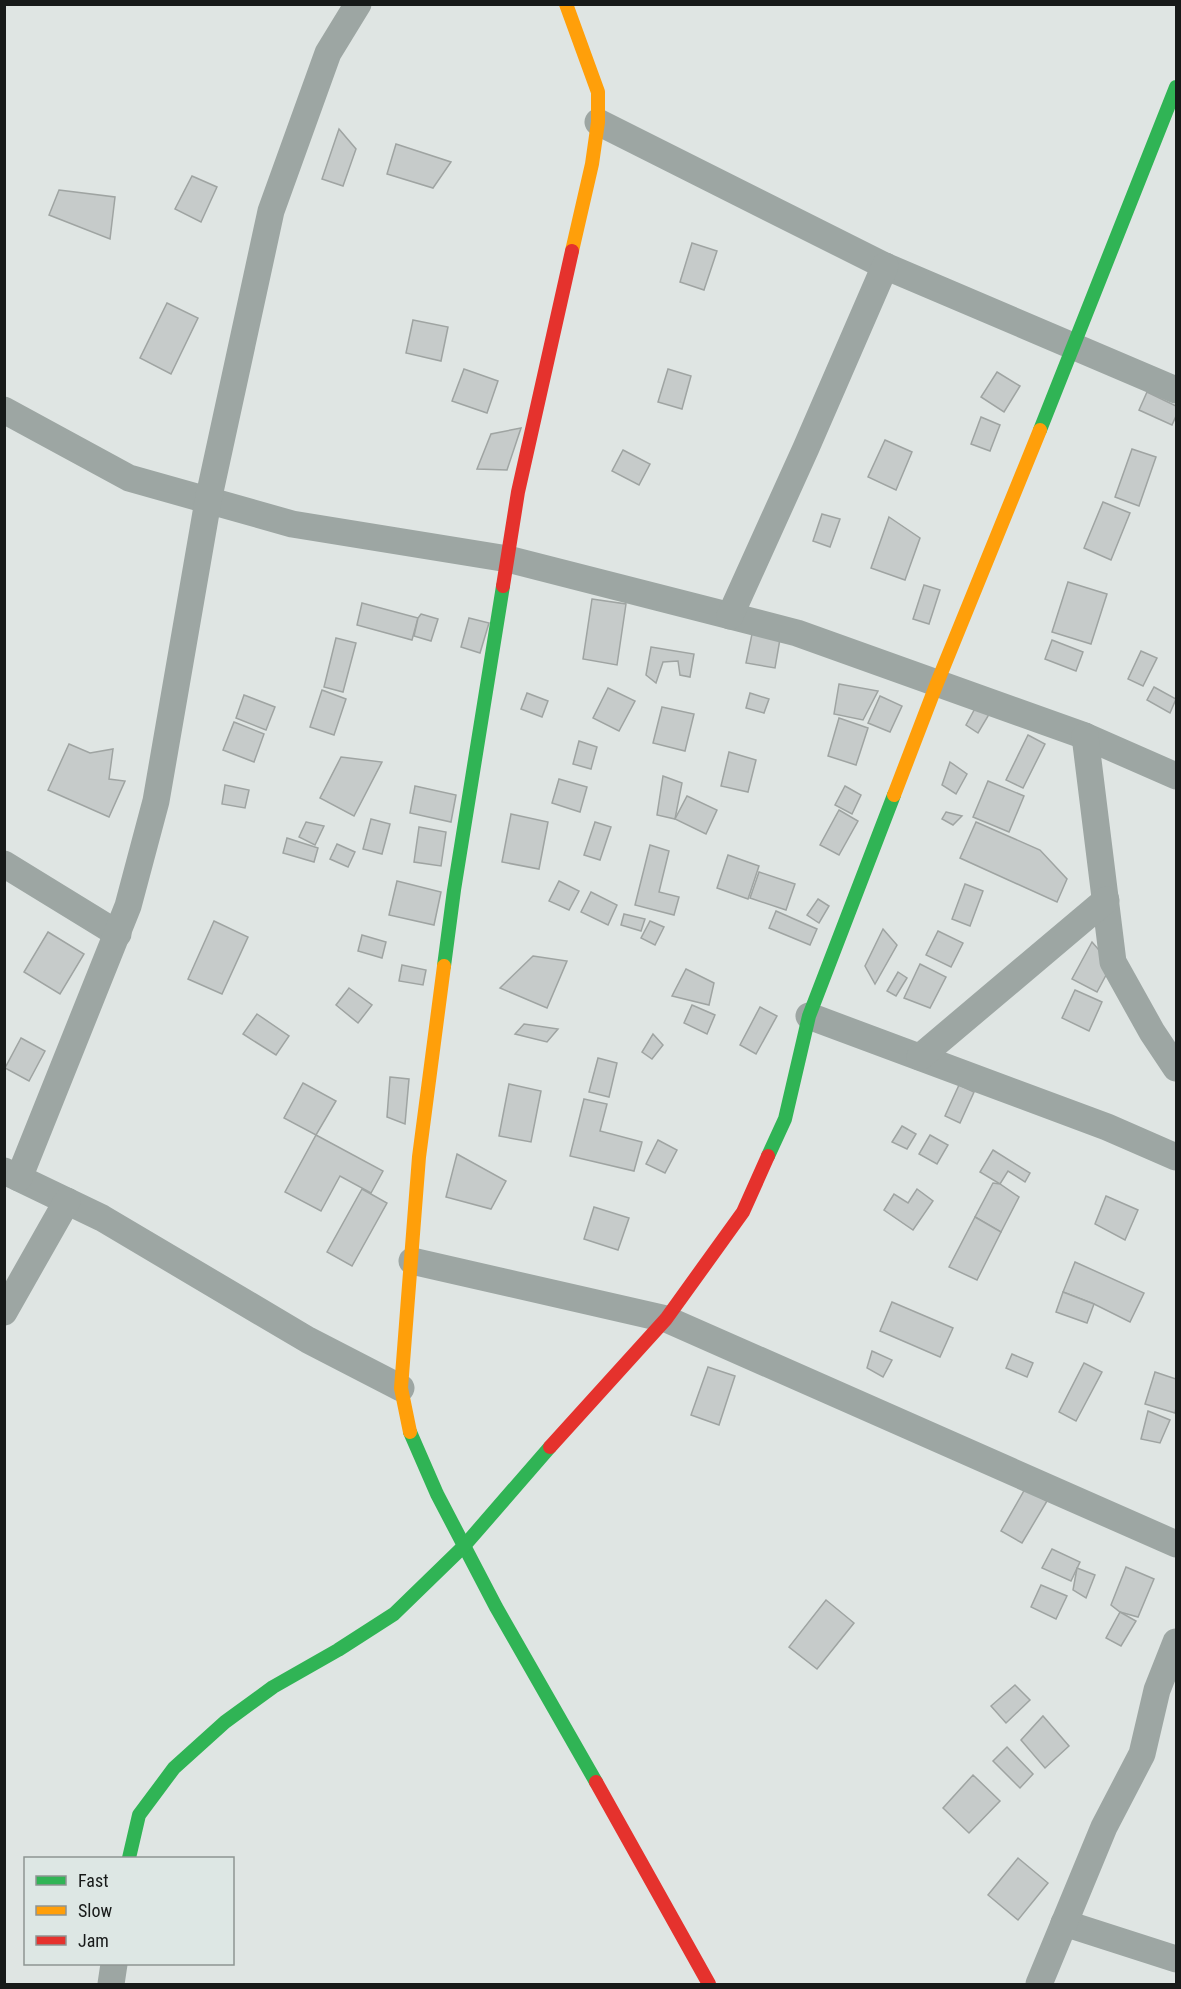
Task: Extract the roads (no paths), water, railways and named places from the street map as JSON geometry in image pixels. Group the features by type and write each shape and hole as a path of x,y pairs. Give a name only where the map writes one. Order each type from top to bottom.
{"street":[{"path":"358,4 328,53 271,211 208,501 156,801 128,906 118,934 12,1174 102,1218 308,1340 401,1388"},
{"path":"566,4 598,92 598,122 592,164 521,481 454,890 420,1157 401,1388 410,1434 437,1494 524,1656 709,1984"},
{"path":"129,1857 139,1815 174,1768 225,1722 273,1687 338,1650 394,1614 464,1546 578,1415 666,1319 743,1212 785,1119 809,1016 937,683 1074,347 1176,87"},
{"path":"598,122 885,266 1176,390"},
{"path":"730,616 885,266"},
{"path":"4,410 129,478 292,524 508,559 797,633 1085,736 1176,776"},
{"path":"1085,736 1113,962 1152,1032 1176,1068"},
{"path":"4,864 118,934"},
{"path":"920,1057 1106,900"},
{"path":"809,1016 1107,1127 1176,1156"},
{"path":"4,1312 67,1201"},
{"path":"412,1261 666,1319 1176,1544"},
{"path":"1039,1984 1104,1827 1142,1754 1157,1690 1176,1642"},
{"path":"1064,1923 1176,1959"},
{"path":"111,1984 114,1965"}]}
